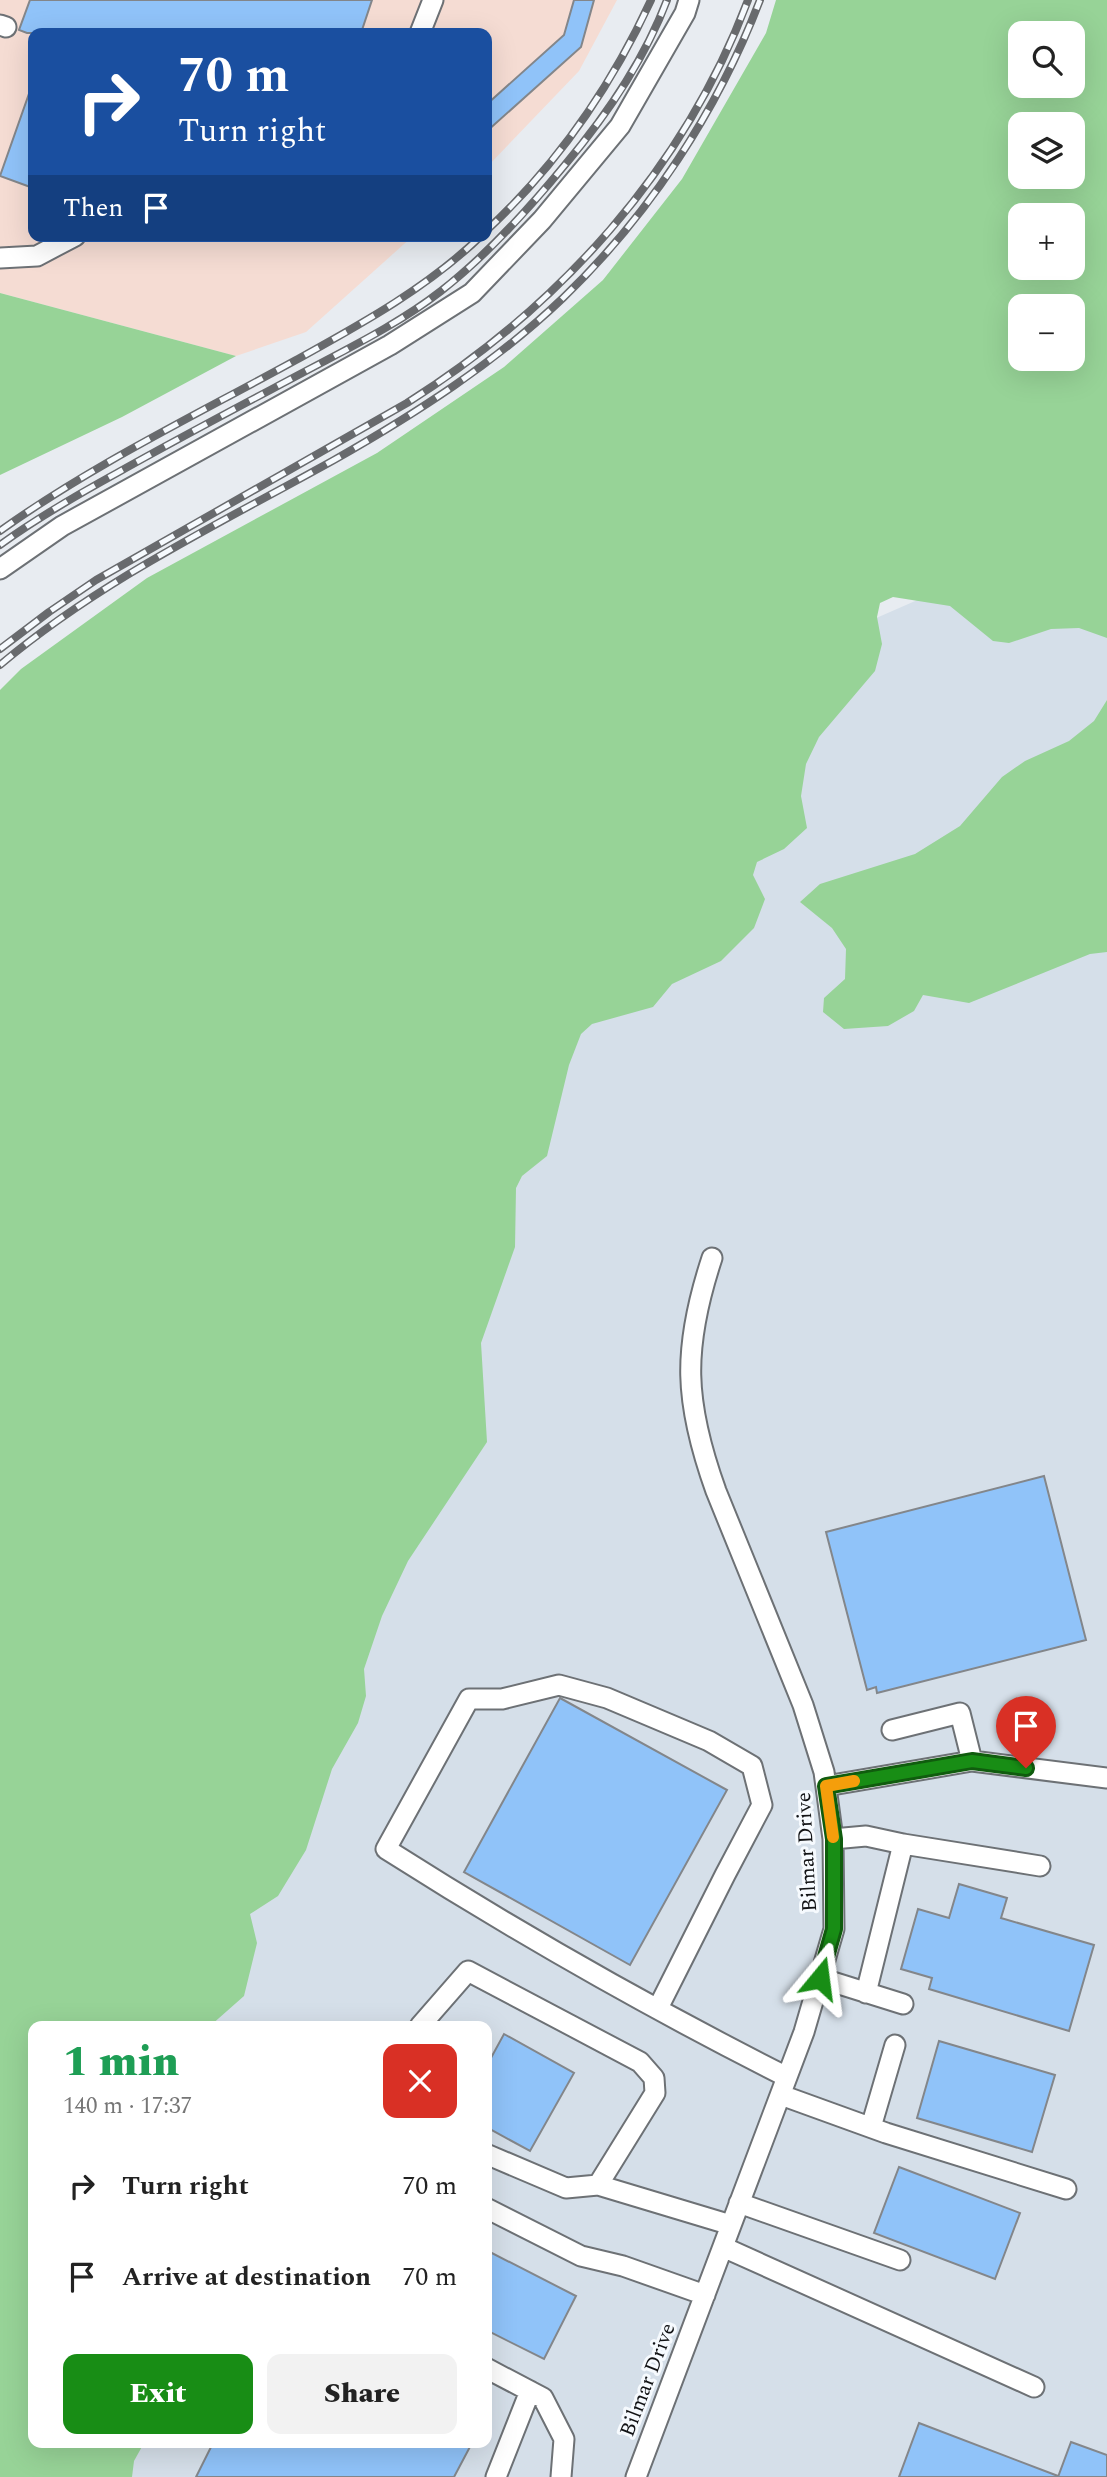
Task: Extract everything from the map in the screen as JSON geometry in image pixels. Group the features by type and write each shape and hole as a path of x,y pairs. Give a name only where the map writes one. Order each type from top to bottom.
{"street":[{"path":"423,28 433,0"},
{"path":"0,569 62,527 390,345 472,293 542,220 620,126 685,13 689,0"},
{"path":"0,258 37,256 64,242"},
{"name":"Bilmar Drive","path":"636,2477 804,2032 834,1929 834,1839 826,1786 803,1705 716,1491 694,1417 689,1362 698,1302 712,1258"},
{"path":"658,2008 762,1805 752,1766 709,1741 607,1698 559,1685 502,1699 469,1699 386,1849 464,1899 719,2043 784,2086 871,2127 1066,2189"},
{"path":"892,1730 960,1713 972,1761"},
{"path":"826,1786 972,1761 1107,1778"},
{"path":"834,1839 866,1836 1040,1866"},
{"path":"866,1993 903,1844"},
{"path":"424,2021 468,1971 640,2062 654,2078 655,2093 598,2185"},
{"path":"820,1978 903,2004"},
{"path":"871,2127 895,2046"},
{"path":"492,2157 566,2188 598,2185 731,2225"},
{"path":"739,2203 900,2260"},
{"path":"492,2211 581,2256 623,2266 705,2295"},
{"path":"723,2247 1034,2387"},
{"path":"492,2371 543,2398 564,2439 561,2477"},
{"path":"496,2477 530,2391"}],"shaded area":[{"path":"0,0 617,0 579,71 492,162 492,28 28,28 28,242 406,242 306,332 236,356 0,293"},
{"path":"1107,517 1107,2477 0,2477 28,2448 492,2448 492,2021 105,2021 422,817"}],"green space":[{"path":"776,0 1107,0 1107,638 1079,628 1051,629 1009,643 993,641 950,606 893,597 880,603 877,617 882,644 875,671 819,737 806,764 801,796 807,828 784,849 757,862 753,875 765,899 754,928 721,961 672,984 653,1007 592,1024 581,1034 569,1065 547,1156 522,1176 516,1188 515,1247 481,1343 487,1442 408,1561 382,1616 364,1669 366,1696 358,1723 332,1769 306,1850 278,1896 250,1914 257,1943 244,1996 216,2021 28,2021 28,2448 141,2448 134,2461 132,2477 0,2477 0,690 21,669 147,578 377,453 504,367 603,280 682,179 766,33"},
{"path":"0,293 236,356 122,417 0,475"},
{"path":"1107,700 1107,952 1090,954 969,1003 923,995 914,1011 888,1026 844,1029 823,1012 824,998 845,979 846,949 832,928 800,902 820,884 915,854 960,826 1002,777 1025,761 1069,741 1094,721"}],"building":[{"path":"30,0 372,0 363,28 28,28 28,33 19,30"},
{"path":"574,0 594,0 581,47 492,127 492,100 564,35"},
{"path":"28,97 28,186 0,176"},
{"path":"1044,1476 1086,1640 877,1693 876,1687 867,1690 826,1532"},
{"path":"560,1698 727,1790 630,1965 464,1872"},
{"path":"959,1884 1007,1898 1001,1918 1094,1945 1069,2031 929,1989 932,1978 901,1969 918,1909 949,1918"},
{"path":"504,2034 574,2073 530,2151 492,2130 492,2056"},
{"path":"939,2041 1055,2075 1032,2152 917,2118"},
{"path":"899,2167 1020,2213 995,2279 874,2233"},
{"path":"492,2253 576,2296 544,2359 492,2333"},
{"path":"919,2423 1058,2476 899,2477"},
{"path":"1071,2442 1107,2455 1107,2477 1058,2477"},
{"path":"210,2448 469,2448 454,2477 196,2477"}],"railway":[{"path":"492,225 536,180 580,124 618,64 651,0"},
{"path":"0,545 102,481 392,324 458,277 521,216 595,128 647,45 667,0"},
{"path":"0,649 96,580 407,403 463,365 515,323 565,278 610,229 652,177 689,121 721,62 748,0"},
{"path":"0,665 39,634 120,580 334,460 424,406 482,366 537,322 624,232 678,160 723,82 760,0"},
{"path":"0,531 108,462 369,319 416,289 474,242"}],"slow traffic":[{"path":"833,1837 826,1786 854,1781"}],"route":[{"path":"820,1978 834,1929 834,1839 826,1786 972,1761 1026,1768"}]}
